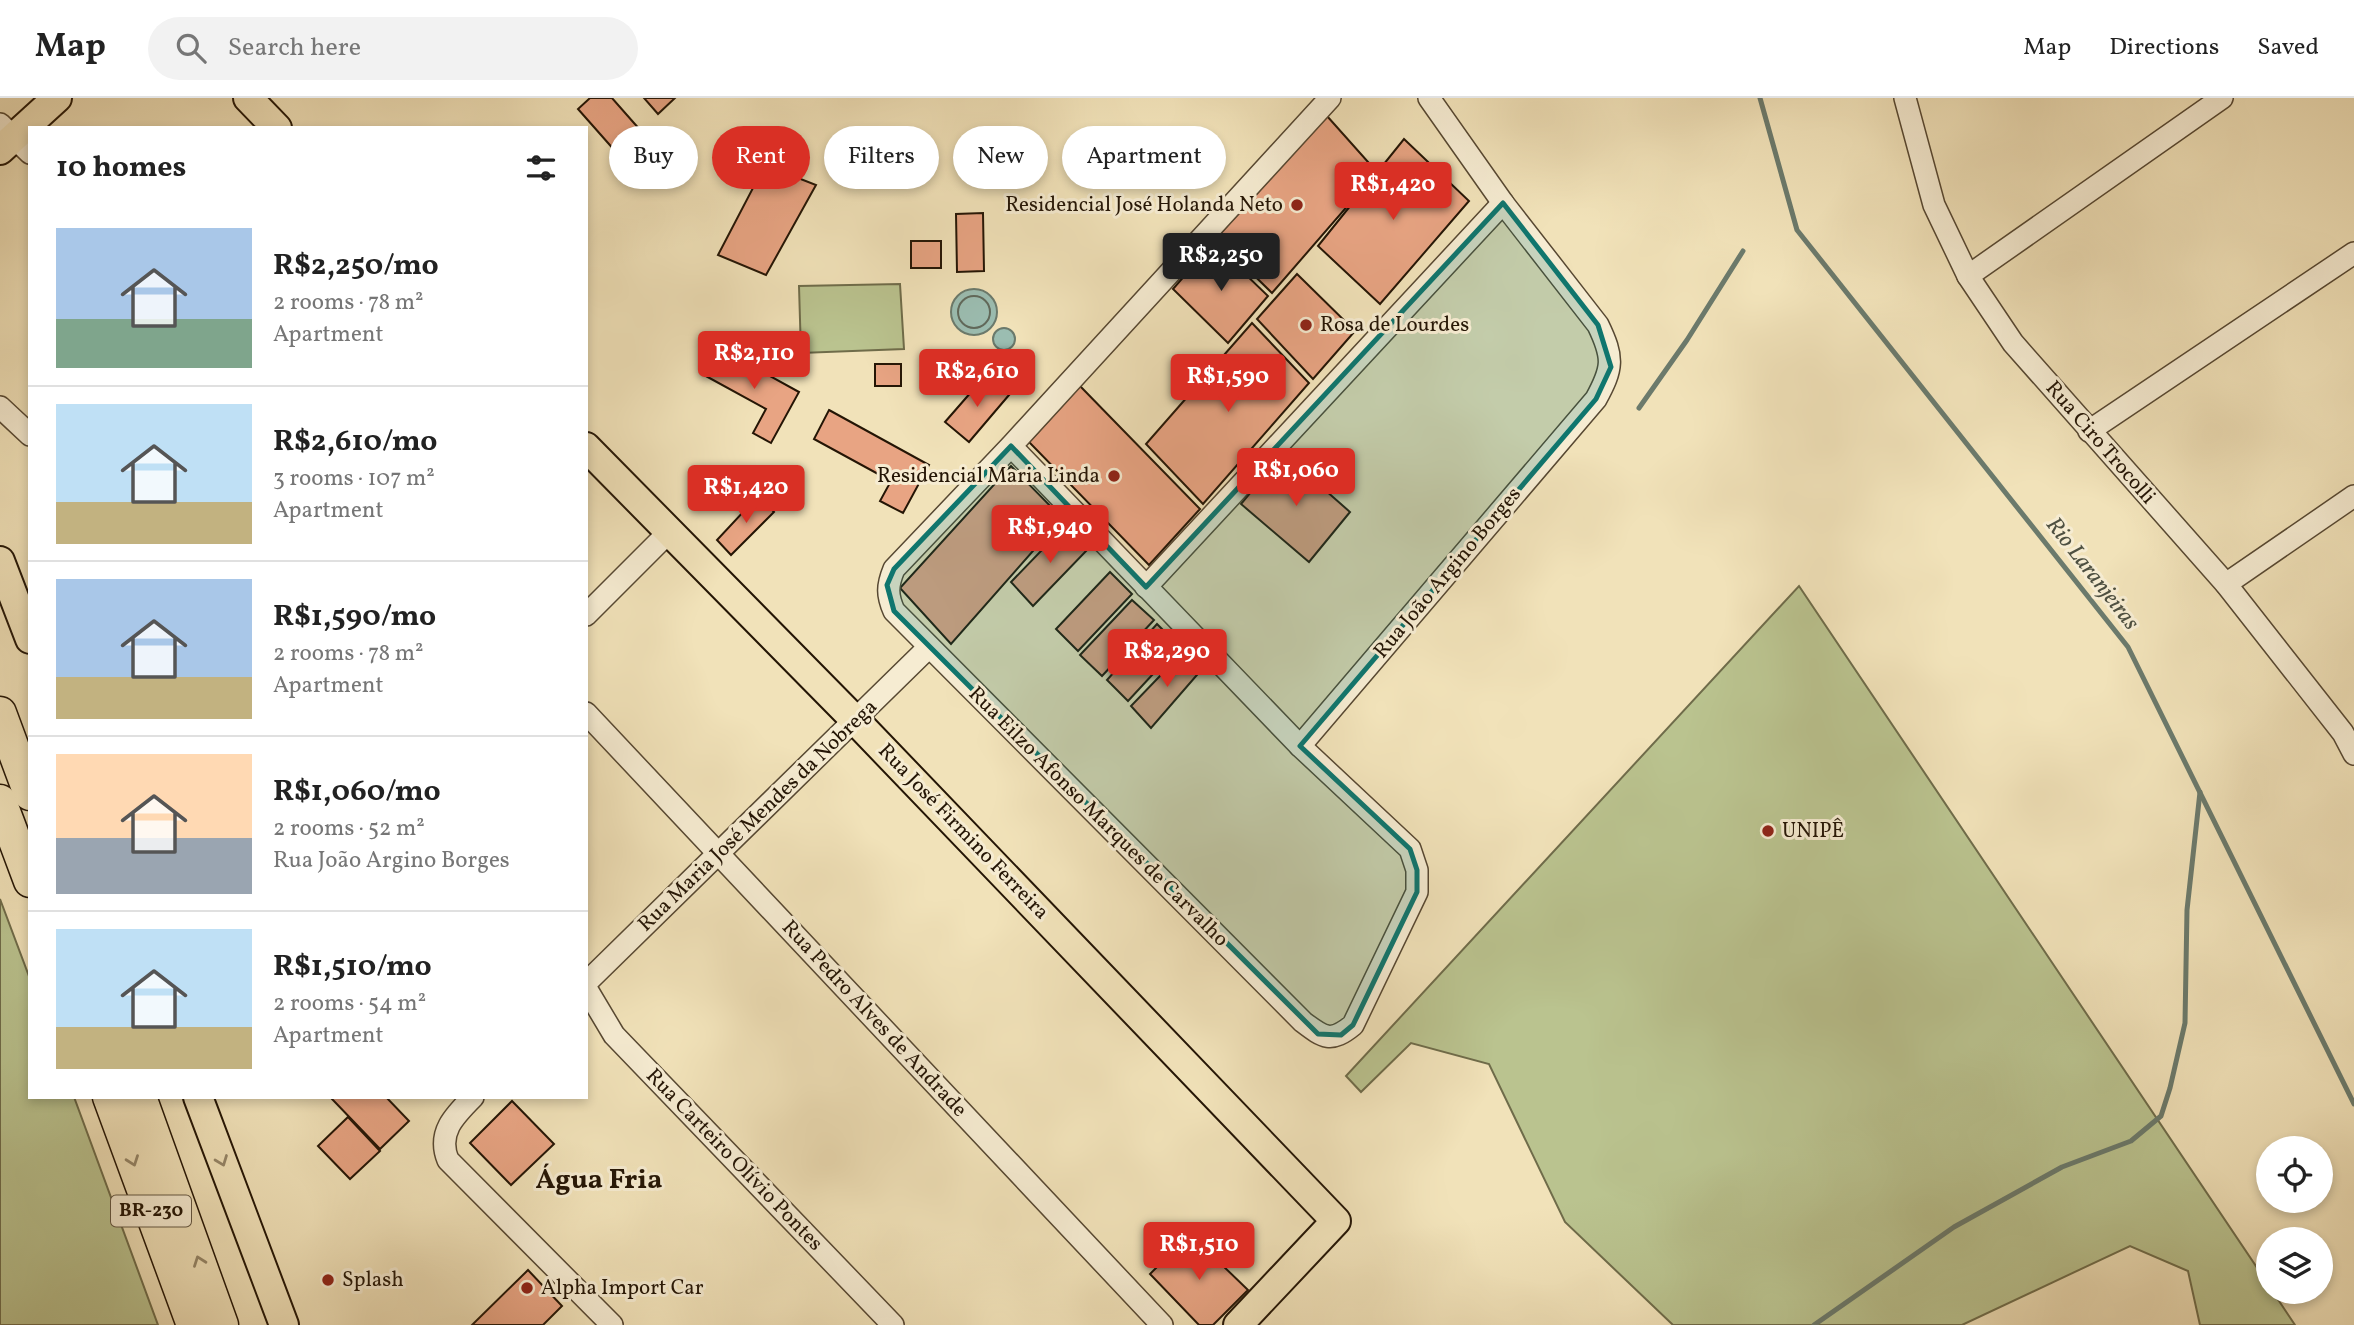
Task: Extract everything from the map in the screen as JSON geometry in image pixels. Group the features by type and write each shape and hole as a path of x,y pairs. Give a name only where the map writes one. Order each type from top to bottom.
{"highway":[{"path":"0,713 28,789"},
{"path":"0,801 28,876"},
{"name":"BR-230","path":"110,1099 193,1325"},
{"name":"BR-230","path":"140,1099 222,1325"}],"main road":[{"path":"11,141 57,98"},
{"path":"248,98 275,126"},
{"name":"Rua José Firmino Ferreira","path":"588,449 856,721 1335,1221 1238,1325"},
{"path":"0,561 28,634"},
{"path":"199,1099 284,1325"}],"street":[{"path":"1300,746 1011,446 1331,98"},
{"name":"Rua João Argino Borges","path":"1300,746 1596,399 1611,367 1609,348 1598,325 1503,203 1429,98"},
{"name":"Rua Ciro Trocolli","path":"1905,98 1934,205 1968,276 2013,343 2226,584 2348,730 2354,754"},
{"path":"1968,276 2222,98"},
{"path":"1146,587 1503,203"},
{"path":"2089,431 2354,253"},
{"path":"0,407 28,433"},
{"name":"Rua Eilzo Afonso Marques de Carvalho","path":"1011,446 894,569 887,585 888,598 894,611 1303,1022 1318,1034 1329,1038 1341,1035 1353,1025 1417,892 1417,870 1410,849 1300,746"},
{"path":"2226,584 2354,496"},
{"path":"588,613 669,532"},
{"name":"Rua Maria José Mendes da Nobrega","path":"588,983 929,647"},
{"name":"Rua Pedro Alves de Andrade","path":"588,715 1162,1325"},
{"name":"Rua Carteiro Olívio Pontes","path":"588,989 614,1035 892,1325"},
{"path":"471,1099 445,1130 444,1148 449,1160 612,1325"}],"highlighted area":[{"path":"1503,203 1598,325 1611,367 1596,399 1300,746 1410,849 1417,870 1417,892 1353,1025 1341,1035 1318,1034 894,611 887,585 894,569 1011,446 1146,587"}],"green space":[{"path":"900,284 904,349 801,353 799,286"},
{"name":"UNIPÊ","path":"1799,586 2256,1266 2256,1304 2281,1304 2295,1325 2200,1325 2188,1271 2130,1246 1962,1325 1673,1325 1565,1222 1489,1064 1411,1043 1361,1092 1346,1076"},
{"path":"0,899 28,974 28,1099 75,1099 158,1325 0,1325"}],"water":[{"path":"974,289 990,296 997,312 990,328 974,335 958,328 951,312 958,296"},
{"path":"1004,328 1012,331 1015,339 1012,347 1004,350 996,347 993,339 996,331"},
{"path":"941,352 949,355 952,363 949,371 941,374 933,371 930,363 933,355"}],"building":[{"path":"590,98 612,98 637,126 609,126 609,144 578,109"},
{"path":"644,98 675,98 658,114"},
{"name":"Residencial José Holanda Neto","path":"1327,116 1377,172 1272,293 1216,238"},
{"path":"1404,139 1469,201 1380,304 1318,246"},
{"path":"810,183 816,185 766,275 718,255 752,189 810,189"},
{"path":"983,213 984,271 957,272 956,214"},
{"path":"911,241 941,241 941,268 911,268"},
{"path":"1213,243 1268,296 1228,343 1173,289"},
{"name":"Rosa de Lourdes","path":"1297,274 1355,331 1313,379 1257,319"},
{"path":"1252,323 1309,383 1203,504 1146,444"},
{"path":"719,348 799,392 771,443 753,433 766,409 704,375"},
{"path":"875,364 901,364 901,386 875,386"},
{"path":"986,375 1009,395 969,442 945,422"},
{"name":"Residencial Maria Linda","path":"1080,386 1200,509 1149,565 1029,442"},
{"path":"829,410 929,465 903,513 880,501 891,481 814,439"},
{"path":"1283,453 1350,512 1309,562 1241,504"},
{"path":"1011,466 1062,518 951,644 900,588"},
{"path":"759,495 774,512 731,555 717,540"},
{"path":"1067,524 1089,548 1033,606 1011,582"},
{"path":"1110,572 1132,594 1078,651 1056,629"},
{"path":"1132,600 1154,620 1102,676 1080,655"},
{"path":"1157,624 1179,646 1128,701 1107,680"},
{"path":"1185,650 1203,668 1151,728 1131,706"},
{"path":"332,1099 388,1099 409,1121 380,1149"},
{"path":"512,1101 554,1144 511,1185 470,1143"},
{"path":"348,1117 380,1151 350,1179 318,1146"},
{"path":"1190,1234 1248,1290 1213,1325 1199,1325 1150,1274"},
{"name":"Alpha Import Car","path":"528,1270 562,1306 543,1325 472,1325"}],"waterway":[{"name":"Rio Laranjeiras","path":"1760,98 1797,230 2128,647 2354,1104"},
{"path":"1639,408 1687,340 1743,251"},
{"path":"1814,1325 1954,1227 2062,1167 2131,1141 2161,1116 2185,1023 2187,910 2200,792"}],"place":[{"name":"Residencial José Holanda Neto","path":"1297,205"},
{"name":"Rosa de Lourdes","path":"1306,325"},
{"name":"Residencial Maria Linda","path":"1114,476"},
{"name":"UNIPÊ","path":"1768,831"},
{"name":"Splash","path":"328,1280"},
{"name":"Alpha Import Car","path":"527,1288"}],"district":[{"name":"Água Fria","path":"599,1180"}]}
